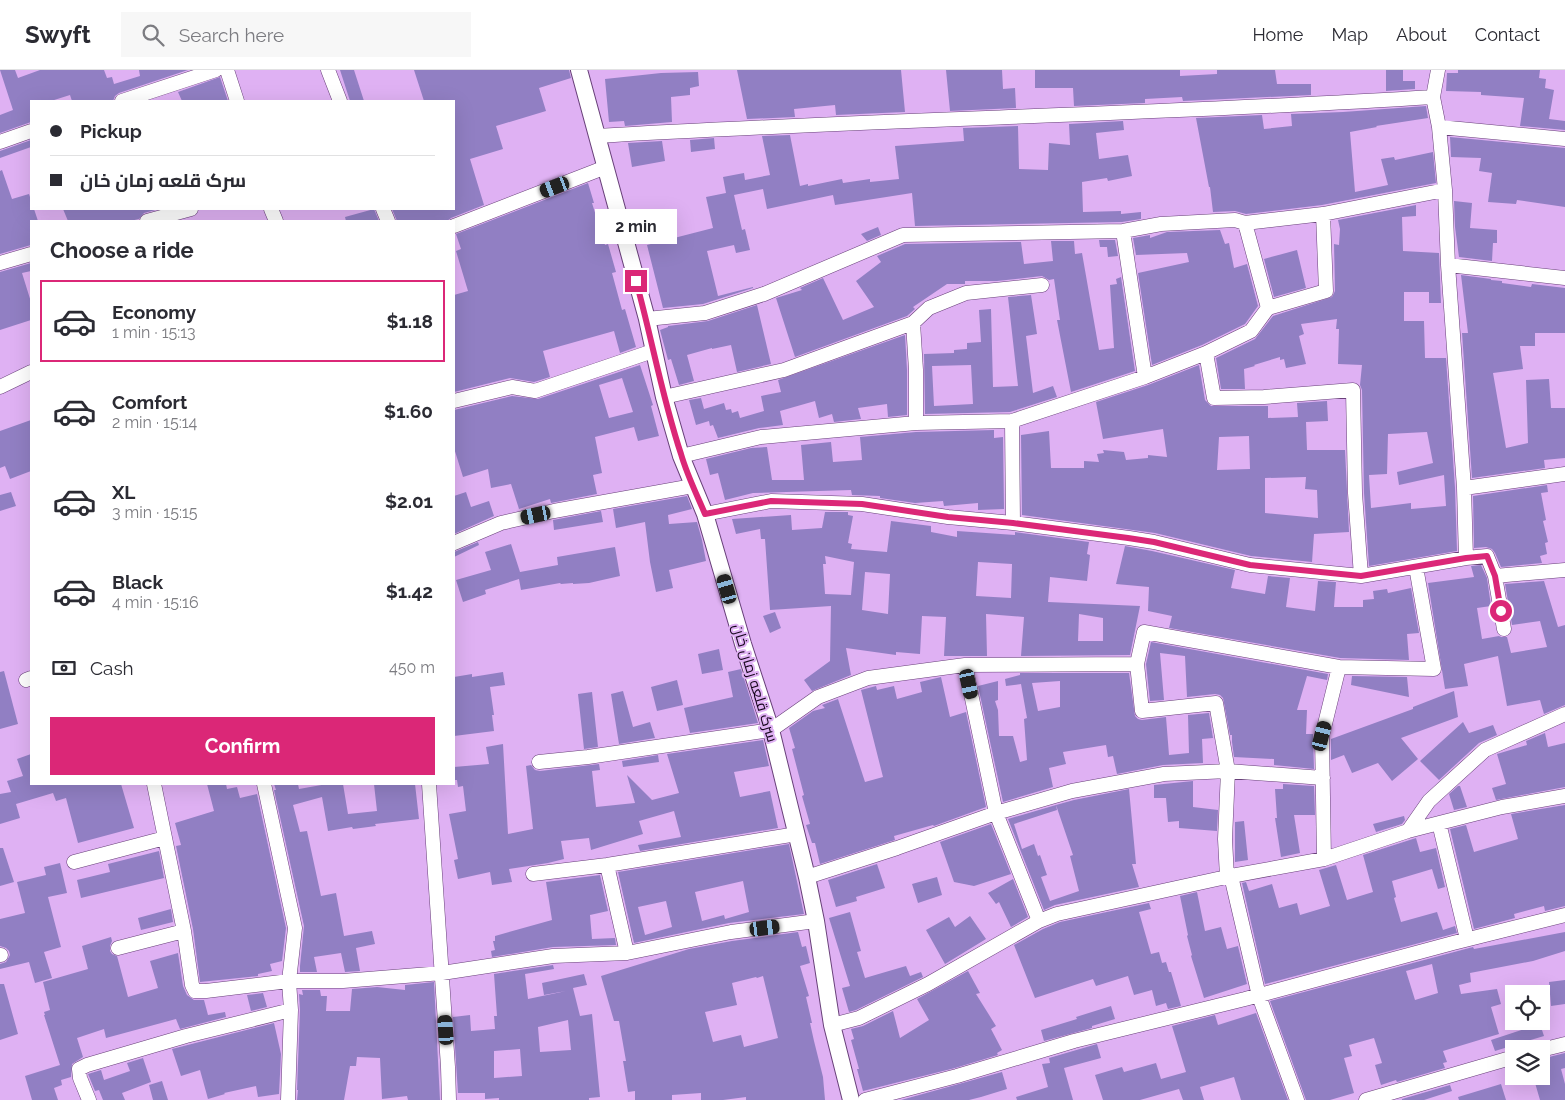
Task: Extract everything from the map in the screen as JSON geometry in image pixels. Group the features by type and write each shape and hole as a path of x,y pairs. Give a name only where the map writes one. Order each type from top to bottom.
{"street":[{"path":"125,100 216,70"},
{"path":"227,70 237,100"},
{"path":"328,70 340,100"},
{"name":"سرک قلعه زمان خان","path":"579,70 647,319 664,397 681,456 705,514 743,644 771,730 807,877 816,921 832,1026 851,1100"},
{"path":"1438,70 1433,97 1439,127 1445,190 1448,265 1464,488 1466,558"},
{"path":"597,136 743,127 1282,106 1433,97"},
{"path":"1439,127 1565,139"},
{"path":"0,142 30,131"},
{"path":"455,226 606,168"},
{"path":"647,319 705,313 764,294 903,235 1122,231 1161,224 1235,220 1245,223 1323,214 1445,190"},
{"path":"151,220 187,210"},
{"path":"681,456 761,437 916,424 1012,421 1145,377 1206,353 1251,331 1268,308 1326,291 1323,214"},
{"path":"1245,223 1268,308"},
{"path":"1122,231 1145,377"},
{"path":"0,263 30,254"},
{"path":"1448,265 1565,278"},
{"path":"664,397 784,370 913,323 929,308 966,293 1042,285"},
{"path":"913,323 916,370 916,424"},
{"path":"455,401 512,387 535,391 653,351"},
{"path":"1206,353 1214,398 1353,390 1355,493 1361,576"},
{"path":"0,387 30,372"},
{"path":"1012,421 1013,523"},
{"path":"1464,488 1565,474"},
{"path":"455,543 501,523 554,511 693,486"},
{"path":"705,514 771,501 862,504 948,517 1013,523 1145,541 1250,565 1361,576 1487,556 1495,576 1504,629"},
{"path":"1297,1100 1258,996 1229,876 1225,840 1228,771 1216,702 1142,711 1137,664 1144,632 1340,667 1434,669 1416,567"},
{"path":"1495,576 1565,570"},
{"path":"539,762 588,757 771,730 818,697 868,678 965,665 1137,664"},
{"path":"965,665 996,812 1039,921"},
{"path":"1324,859 1322,736 1340,667"},
{"path":"1408,831 1429,801 1485,750 1565,715"},
{"path":"807,877 897,848 996,812 1072,791 1118,782 1164,774 1228,771 1323,778"},
{"path":"154,785 184,931 194,991 206,992 289,981 343,981 442,973 553,956 627,953 731,932 816,921"},
{"path":"264,785 295,928 289,981 291,1010 288,1100"},
{"path":"430,785 449,1100"},
{"path":"832,1026 860,1018 920,988 1039,921 1057,914 1229,876 1324,859 1408,831 1502,807 1565,796"},
{"path":"1439,824 1467,939"},
{"path":"533,874 607,865 797,834"},
{"path":"74,862 165,838"},
{"path":"607,865 627,953"},
{"path":"865,1100 958,1076 1074,1041 1258,996 1467,939 1565,915"},
{"path":"118,948 184,931"},
{"path":"89,1100 80,1078 79,1069 87,1065 186,1036 291,1010"},
{"path":"1550,1048 1565,1044"},
{"path":"1366,1100 1505,1060"}],"building":[{"path":"0,70 15,70 18,78 40,70 104,70 107,78 112,77 114,84 140,76 139,70 188,70 119,93 113,100 72,100 70,95 54,100 30,100 30,122 0,133 0,115 13,110"},
{"path":"340,70 354,70 364,100 350,100"},
{"path":"414,70 569,70 571,78 539,88 546,111 496,126 503,149 470,159 484,205 448,220 397,220 392,210 455,210 455,100 424,100"},
{"path":"737,70 901,70 905,112 836,115 835,105 794,109 795,117 747,119"},
{"path":"946,70 1002,70 1003,89 1015,88 1016,108 950,111"},
{"path":"1035,70 1180,70 1180,76 1217,74 1217,70 1275,70 1277,84 1311,84 1311,95 1183,101 1182,97 1145,99 1145,103 1074,106 1073,88 1035,88"},
{"path":"1386,70 1403,70 1403,81 1415,81 1415,89 1386,91"},
{"path":"1458,70 1540,70 1539,78 1546,79 1545,88 1554,90 1549,119 1565,121 1565,130 1520,126 1524,98 1481,95 1481,92 1446,91 1447,73 1458,73"},
{"path":"698,72 699,86 690,88 690,95 671,97 672,122 625,126 624,121 609,122 605,79 661,73"},
{"path":"220,77 228,100 182,100 178,92"},
{"path":"1426,106 1428,118 1350,132 1355,192 1388,185 1381,159 1394,157 1395,160 1433,152 1436,183 1322,205 1246,214 1235,211 1213,212 1196,118 1262,115 1264,129 1292,126 1291,114"},
{"path":"1123,121 1124,130 1096,133 1099,159 1128,155 1132,176 1108,181 1107,178 1082,182 1083,212 1121,211 1121,214 1141,212 1141,219 1122,222 915,226 912,193 835,205 833,195 767,209 763,189 734,195 742,230 745,229 750,250 736,253 734,245 707,251 718,296 753,288 703,304 663,308 647,245 713,228 706,197 726,193 723,177 744,173 745,180 770,175 762,136 790,135 800,186 808,184 808,186 842,179 843,183 870,179 870,182 899,179 895,146 964,141 963,128 1018,126 1019,169 1048,170 1049,143 1070,145 1069,124"},
{"path":"1450,137 1565,148 1565,207 1517,200 1516,204 1488,202 1492,173 1479,171 1481,158 1451,157"},
{"path":"714,138 715,149 691,152 690,140"},
{"path":"30,140 30,147 0,158 0,151"},
{"path":"662,141 665,161 632,167 628,143"},
{"path":"2,170 12,199 29,194 30,210 34,210 38,220 30,220 30,245 0,254 0,171"},
{"path":"588,183 605,245 608,244 616,272 612,273 622,310 625,309 636,347 620,353 614,331 543,351 550,377 534,382 510,378 455,392 455,295 468,291 456,251 461,249 456,234"},
{"path":"1454,201 1472,203 1470,228 1497,230 1497,243 1493,243 1492,261 1459,257"},
{"path":"1416,205 1416,216 1402,217 1403,251 1439,253 1441,303 1429,303 1429,292 1404,292 1404,321 1424,321 1425,358 1446,358 1455,488 1457,551 1369,566 1364,493 1362,390 1360,385 1362,365 1338,364 1339,329 1336,329 1337,319 1301,324 1304,334 1299,336 1306,364 1286,368 1284,359 1280,360 1280,357 1244,369 1245,389 1221,389 1216,358 1255,339 1273,316 1332,297 1335,291 1334,244 1339,245 1340,229 1338,220","holes":["1427,432 1433,463 1397,472 1399,485 1444,475 1446,506 1411,509 1411,503 1371,508 1369,475 1387,474 1388,434"]},
{"path":"63,210 155,210 144,213 139,219 134,220 68,220"},
{"path":"374,210 379,220 346,220 345,217"},
{"path":"878,227 881,235 867,241 861,234"},
{"path":"1220,230 1225,244 1229,243 1234,268 1247,264 1258,306 1245,324 1202,345 1152,365 1138,273 1189,262 1187,253 1136,255 1133,238 1150,235 1150,238 1167,232"},
{"path":"1099,240 1115,240 1118,256 1108,257 1107,247 1100,247"},
{"path":"1051,241 1074,241 1075,254 1082,253 1099,350 1114,348 1110,285 1117,284 1116,279 1121,277 1135,371 1071,392 1057,320 1060,320 1054,279 1049,280 1042,276 997,281 965,281 965,284 947,284 913,307 915,309 907,316 795,357 776,298 802,290 800,288 823,278 843,320 874,307 856,281 881,262 877,256 905,244 1021,242 1024,264 1053,261"},
{"path":"1297,250 1306,288 1274,297 1264,259"},
{"path":"30,263 30,271 22,273 30,299 30,320 0,330 0,272"},
{"path":"1461,275 1531,287 1532,284 1565,288 1565,333 1535,333 1535,346 1520,346 1523,369 1493,373 1506,448 1528,443 1526,380 1549,379 1551,408 1565,408 1565,458 1544,460 1545,468 1472,478 1462,333 1468,333"},
{"path":"1031,295 1037,334 1026,336 1033,393 1053,386 1057,397 1010,412 925,414 924,354 954,353 954,350 967,349 967,343 981,342 979,310 991,309 993,387 1018,386 1008,297","holes":["971,365 973,404 934,406 932,366"]},
{"path":"757,305 771,364 737,372 731,345 712,348 687,355 694,381 679,385 671,359 668,360 660,330 668,326 708,321"},
{"path":"905,335 907,415 888,417 887,404 858,408 861,419 834,422 832,414 819,418 815,401 780,411 783,425 759,428 718,438 713,425 710,426 709,421 696,425 689,400 701,398 704,409 724,403 726,410 731,409 732,413 738,411 740,418 764,411 761,396 781,392 778,380"},
{"path":"640,365 653,405 651,406 659,436 638,441 634,427 595,437 602,473 593,475 597,494 551,503 550,499 519,509 511,484 491,488 488,469 463,477 455,451 455,410 512,396 538,399","holes":["622,378 633,412 609,418 599,385"]},
{"path":"1199,365 1205,400 1211,406 1268,406 1268,418 1298,417 1297,403 1327,401 1328,421 1306,422 1307,450 1345,450 1349,532 1314,534 1312,562 1251,556 1155,533 1022,515 1021,435 1049,431 1051,468 1084,468 1084,461 1099,462 1097,454 1104,453 1103,450 1124,452 1126,460 1148,458 1148,455 1167,457 1163,429 1103,439 1096,402 1148,385","holes":["1249,436 1250,469 1217,470 1219,437","1306,477 1305,489 1317,490 1318,518 1265,513 1265,478"]},
{"path":"30,420 30,471 10,479 5,466 0,468 0,431"},
{"path":"994,430 994,438 1003,437 1004,509 978,510 978,503 944,506 943,501 915,503 880,498 880,496 852,495 851,490 753,493 725,500 718,473 710,475 706,459 751,448 767,447 772,480 804,480 801,445 831,442 833,462 862,460 860,437 916,432"},
{"path":"1547,485 1548,492 1541,493 1546,520 1543,521 1548,542 1545,543 1547,554 1540,556 1542,563 1501,567 1492,549 1486,547 1474,548 1473,496"},
{"path":"11,492 16,506 0,511 0,495"},
{"path":"466,492 471,507 489,501 494,516 455,534 455,496"},
{"path":"687,496 692,509 668,515 669,524 697,522 706,561 669,570 673,588 656,592 645,522 616,528 613,509"},
{"path":"601,511 603,522 554,530 553,520"},
{"path":"825,512 848,512 848,515 853,516 848,543 852,544 851,549 887,552 891,521 931,526 931,532 957,537 957,531 1015,535 1015,532 1089,542 1087,554 1090,555 1087,581 1050,577 1048,602 1140,606 1130,655 1021,656 1024,617 986,614 987,656 944,656 946,617 922,616 920,654 896,652 896,655 846,648 851,675 812,691 804,680 830,661 831,606 770,610 765,539 761,539 760,529 736,534 732,519 791,515 792,530 822,528","holes":["825,556 854,562 851,595 825,594 823,564 826,564","978,562 1012,564 1011,598 976,596","865,572 890,574 888,614 862,610","1079,614 1103,618 1103,641 1078,641"]},
{"path":"478,542 479,545 455,557 455,552"},
{"path":"511,544 520,572 558,565 557,557 615,547 620,576 589,583 560,583 521,590 519,579 485,590 486,594 463,602 456,580 491,570 485,552"},
{"path":"1125,546 1235,570 1231,588 1265,594 1268,576 1290,578 1286,607 1315,611 1318,581 1336,582 1334,607 1363,607 1363,600 1374,599 1373,591 1387,589 1388,593 1411,588 1419,633 1407,634 1409,660 1340,658 1169,628 1172,616 1148,611 1149,587 1116,584"},
{"path":"1481,565 1487,578 1491,606 1477,608 1482,639 1499,636 1507,637 1511,653 1547,647 1540,621 1512,625 1505,584 1544,581 1558,627 1565,625 1565,705 1544,714 1540,700 1507,706 1498,656 1464,664 1468,686 1445,689 1428,583 1474,577 1471,566"},
{"path":"775,612 781,628 770,633 763,616"},
{"path":"1151,642 1328,674 1327,680 1307,676 1297,710 1307,710 1306,734 1313,734 1314,769 1274,765 1274,759 1234,757 1232,735 1230,735 1223,698 1215,694 1187,697 1185,656 1160,653 1164,700 1150,701 1146,664"},
{"path":"719,649 723,670 702,674 698,654"},
{"path":"741,669 758,723 690,733 684,708 733,697 728,672"},
{"path":"4,671 18,724 0,729 0,672"},
{"path":"503,672 505,685 490,687 494,731 455,736 455,677 472,674 472,677"},
{"path":"1020,673 1129,673 1135,716 1142,720 1166,717 1169,755 1189,753 1188,715 1209,713 1213,738 1202,739 1203,763 1163,765 1117,774 1113,756 1108,757 1106,745 1063,752 1066,764 1049,768 1053,787 1003,802 978,686 998,681 998,700 995,701 998,710 999,736 1013,736 1020,762 1027,760 1024,719 1027,718 1021,684 1006,686 1005,679 1020,675","holes":["1060,681 1060,707 1038,711 1032,683"]},
{"path":"1352,676 1407,677 1409,697 1351,685"},
{"path":"941,677 950,717 966,712 986,807 934,826 894,836 895,840 820,864 815,843 812,843 806,825 810,824 802,796 804,795 792,749 795,748 789,728 813,711 825,708 822,705 838,699 865,782 883,777 861,690 876,686 877,690 894,686 897,699 922,692 920,682"},
{"path":"677,680 683,705 657,711 651,687"},
{"path":"623,691 633,727 650,722 655,738 619,744 611,694"},
{"path":"1454,691 1458,717 1401,738 1418,759 1392,781 1378,763 1352,773 1344,755 1331,760 1331,739 1413,709 1413,707"},
{"path":"592,692 598,747 584,749 578,694"},
{"path":"1463,722 1469,733 1493,725 1497,735 1479,743 1439,780 1420,761"},
{"path":"1545,733 1548,747 1565,743 1565,787 1496,800 1492,788 1506,784 1497,754 1527,745 1526,741"},
{"path":"763,740 769,766 734,772 740,797 770,791 778,828 640,851 638,845 681,837 674,811 639,821 643,834 591,850 589,838 561,841 564,859 509,869 512,882 492,885 490,872 458,879 454,860 458,859 449,814 466,811 463,786 458,787 457,780 455,780 455,767 489,764 486,747 503,744 508,834 533,829 526,766 531,765 535,770 540,771 599,764 600,770 592,771 596,807 635,803 627,775 652,800 679,793 667,754"},
{"path":"30,754 30,785 121,785 134,828 78,843 66,798 56,801 53,793 16,804 20,818 0,824 0,794 11,792 7,781 23,776 17,759"},
{"path":"658,755 659,762 623,767 622,761"},
{"path":"1193,781 1193,807 1218,810 1217,831 1179,828 1179,821 1168,822 1166,798 1154,798 1154,785"},
{"path":"1283,784 1314,786 1315,815 1294,815 1300,853 1281,857 1275,818 1277,818 1275,789 1283,789"},
{"path":"207,785 226,785 227,789 237,787 240,798 257,794 286,928 282,961 270,964 272,971 258,974 258,976 200,982 193,929 176,846 181,845 175,823 214,811"},
{"path":"274,785 298,785 299,789 321,785 343,785 348,814 377,811 374,785 415,785 419,819 328,831 322,797 293,805 300,832 307,831 321,896 336,893 344,936 372,931 375,944 356,948 360,971 345,972 341,953 314,957 317,972 300,972 304,926 274,790 276,790"},
{"path":"1460,786 1467,807 1454,810 1449,794"},
{"path":"1129,789 1136,864 1132,864 1139,887 1055,905 1044,910 1008,819 1056,805","holes":["1056,805 1073,855 1070,856 1079,891 1050,901 1041,877 1047,875 1040,855 1038,856 1034,844 1022,849 1014,824 1057,810"]},
{"path":"1565,805 1565,906 1545,911 1544,906 1514,914 1515,918 1474,929 1450,829 1466,825 1474,852 1518,839 1511,814"},
{"path":"1404,816 1405,820 1402,824 1376,832 1373,824"},
{"path":"1244,821 1248,860 1235,862 1235,822"},
{"path":"991,824 1011,874 974,886 954,882 940,842"},
{"path":"1416,838 1420,852 1436,848 1445,887 1438,889 1432,869 1392,881 1396,897 1394,898 1401,922 1437,912 1443,930 1455,926 1457,933 1265,984 1242,883 1246,882 1249,891 1272,884 1279,908 1297,903 1300,915 1330,906 1319,870 1336,865 1347,900 1373,892 1363,855"},
{"path":"789,844 804,914 729,923 634,943 618,872","holes":["743,881 749,912 725,919 724,915 702,921 695,892","666,901 672,927 645,935 638,907"]},
{"path":"0,848 3,848 14,882 0,886"},
{"path":"159,851 164,878 81,898 77,880 110,872 108,864"},
{"path":"60,863 67,893 48,897 61,947 44,952 52,978 35,983 29,962 0,969 0,964 6,962 10,955 6,948 0,946 0,919 25,913 17,882 46,875 44,867"},
{"path":"877,864 885,888 856,897 857,901 836,907 828,880"},
{"path":"600,875 608,911 590,915 592,939 615,938 616,945 553,947 492,957 491,951 495,950 493,941 495,941 495,936 552,920 546,882"},
{"path":"937,877 942,895 918,903 912,884"},
{"path":"1013,879 1028,917 1011,927 999,902 996,904 988,893"},
{"path":"1197,892 1205,931 1221,927 1227,949 1238,946 1247,984 1204,998 1191,956 1180,896"},
{"path":"1149,903 1151,909 1139,912 1151,954 1159,952 1162,963 1166,962 1169,972 1171,972 1181,1006 1168,1009 1166,1003 1156,1006 1152,990 1134,995 1128,976 1096,986 1093,979 1035,998 1014,945 1060,922"},
{"path":"171,909 173,922 141,930 138,918"},
{"path":"850,912 861,951 857,952 865,978 906,966 910,976 921,972 923,977 849,1012 842,988 850,986 829,918"},
{"path":"970,916 986,939 945,964 926,930 949,917 955,927"},
{"path":"798,932 802,947 806,946 810,963 800,966 809,996 806,997 812,1023 810,1023 823,1077 825,1100 746,1100 746,1097 701,1100 701,1093 672,1095 672,1100 635,1100 635,1091 628,1092 623,1061 626,1061 619,1021 614,1021 601,976 689,949","holes":["763,976 778,1038 744,1047 741,1035 713,1042 705,1012 737,1005 732,983"]},
{"path":"1565,932 1565,951 1533,961 1470,973 1471,982 1459,985 1461,994 1497,989 1501,1004 1491,1007 1499,1034 1443,1051 1447,1062 1443,1063 1445,1068 1381,1085 1375,1065 1382,1063 1374,1038 1349,1045 1352,1056 1344,1058 1354,1093 1330,1100 1306,1100 1270,1001 1473,947 1474,949","holes":["1432,964 1438,993 1415,1000 1406,971"]},
{"path":"111,937 110,951 117,956 128,997 158,988 150,961 178,953 183,986 187,995 194,1000 204,1000 208,1015 225,1012 226,1017 180,1029 176,1019 106,1038 104,1029 77,1038 83,1057 72,1064 71,1077 61,1080 62,1085 54,1088 58,1100 32,1100 25,1076 60,1065 44,1015 44,1012 50,1010 43,982 88,969 82,946"},
{"path":"553,965 554,969 525,974 528,999 566,991 544,995 542,983 584,974 587,985 573,988 580,1016 592,1014 600,1097 589,1098 589,1100 499,1100 499,1098 485,1099 485,1093 458,1093 453,1017 470,1015 471,1031 495,1029 494,1016 497,1016 494,974","holes":["568,1020 571,1050 540,1052 538,1027","520,1049 522,1076 494,1078 494,1051"]},
{"path":"968,971 980,993 976,994 996,1026 991,1029 1002,1050 997,1053 998,1055 863,1091 851,1040 854,1039 851,1029 863,1026 893,1011 900,1038 929,1020 917,999"},
{"path":"1565,980 1565,1004 1551,1006 1549,982"},
{"path":"434,982 440,1100 408,1100 407,1096 382,1099 380,1058 357,1057 356,1066 350,1066 344,1100 297,1100 299,994 303,995 302,990 320,990 321,996 327,996 326,1011 350,1011 352,989 377,987 405,990 405,985"},
{"path":"0,984 4,984 18,1034 0,1040"},
{"path":"263,993 267,1007 251,1011 247,995"},
{"path":"1111,1006 1115,1019 1092,1026 1092,1028 1044,1041 1041,1030"},
{"path":"1256,1013 1288,1100 1241,1100 1234,1077 1200,1087 1204,1100 1183,1100 1179,1089 1140,1100 1103,1100 1095,1075 1122,1067 1124,1072 1156,1063 1161,1079 1186,1072 1172,1026 1215,1015 1218,1025"},
{"path":"274,1023 281,1054 279,1094 258,1097 256,1086 224,1093 208,1099 200,1070 181,1076 172,1049"},
{"path":"1522,1030 1542,1030 1544,1036 1531,1040 1505,1040 1505,1048 1495,1051 1491,1040"},
{"path":"1097,1044 1101,1058 1064,1068 1073,1100 1017,1100 1016,1097 1048,1087 1042,1064 1050,1063 1049,1058"},
{"path":"1565,1053 1565,1068 1561,1069 1565,1084 1565,1100 1540,1100 1536,1085 1550,1085 1550,1057"},
{"path":"143,1058 151,1082 122,1093 125,1100 103,1100 99,1090 95,1091 88,1074 101,1070 104,1080 130,1071 127,1063"},
{"path":"1002,1072 1007,1089 981,1097 969,1100 901,1100"},
{"path":"162,1081 168,1100 153,1100 149,1085"},
{"path":"1501,1084 1506,1100 1459,1100 1458,1097"},
{"path":"1450,1085 1452,1091 1424,1100 1402,1100 1402,1099"}],"route":[{"path":"636,281 647,319 664,397 681,456 705,514 771,501 862,504 948,517 1013,523 1154,542 1250,565 1361,576 1487,556 1495,576 1501,611"}]}
